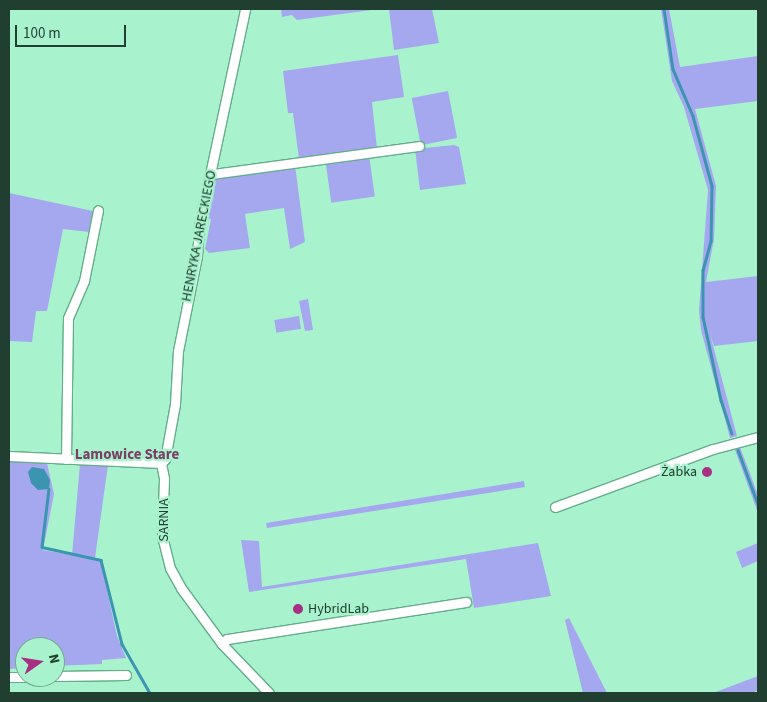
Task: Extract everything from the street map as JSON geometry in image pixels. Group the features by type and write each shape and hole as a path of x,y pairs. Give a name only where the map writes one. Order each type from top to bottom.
{"street":[{"name":"HENRYKA JARECKIEGO","path":"161,463 165,459 175,404 179,342 197,256 199,226 212,174 245,9"},
{"path":"212,174 419,146"},
{"path":"66,459 68,318 84,281 98,210"},
{"path":"555,507 713,449 758,437"},
{"path":"9,456 161,463"},
{"name":"SARNIA","path":"161,463 164,479 162,536 167,560 181,588 222,644 269,693"},
{"path":"222,644 227,639 466,602"},
{"path":"65,676 126,675"}],"shaded area":[{"path":"281,9 379,9 297,20 292,15 282,17"},
{"path":"389,9 432,9 439,43 394,50"},
{"path":"661,9 669,9 680,67 758,56 758,101 695,109 716,186 714,239 706,282 758,276 758,341 714,346 710,334 737,436 730,438 701,330 699,310 708,190 684,107 672,81"},
{"path":"398,55 404,97 372,102 377,148 299,159 293,113 288,113 283,71"},
{"path":"448,91 457,138 421,145 412,98"},
{"path":"454,145 459,147 466,184 420,190 415,149"},
{"path":"369,155 375,197 331,203 325,161"},
{"path":"295,165 305,242 290,249 284,208 245,214 250,248 209,253 205,249 211,219 206,219 212,182 217,176"},
{"path":"9,193 93,211 89,232 63,229 47,311 36,311 32,342 9,341"},
{"path":"308,299 313,330 305,331 299,301"},
{"path":"299,316 301,329 276,333 274,320"},
{"path":"740,447 758,495 758,513 735,450"},
{"path":"9,460 47,463 54,494 43,550 72,555 80,464 108,465 95,558 101,563 117,636 126,658 102,660 102,664 65,666 65,637 15,637 15,669 9,669"},
{"path":"32,467 44,469 50,480 49,489 38,490 31,483 28,472"},
{"path":"524,481 525,487 267,528 266,523"},
{"path":"241,540 259,541 262,587 538,543 551,596 474,608 466,559 249,592"},
{"path":"758,543 758,561 742,568 736,552"},
{"path":"569,618 607,693 583,693 565,620"},
{"path":"758,676 758,690 752,693 713,693"}],"waterway":[{"path":"664,9 673,69 693,116 712,186 711,241 703,270 703,317 721,400 732,433"},
{"path":"738,450 758,504"},
{"path":"49,489 42,547 101,560 122,644 150,693"}],"place":[{"name":"Żabka","path":"707,472"},
{"name":"HybridLab","path":"298,609"}],"district":[{"name":"Lamowice Stare","path":"127,455"}]}
